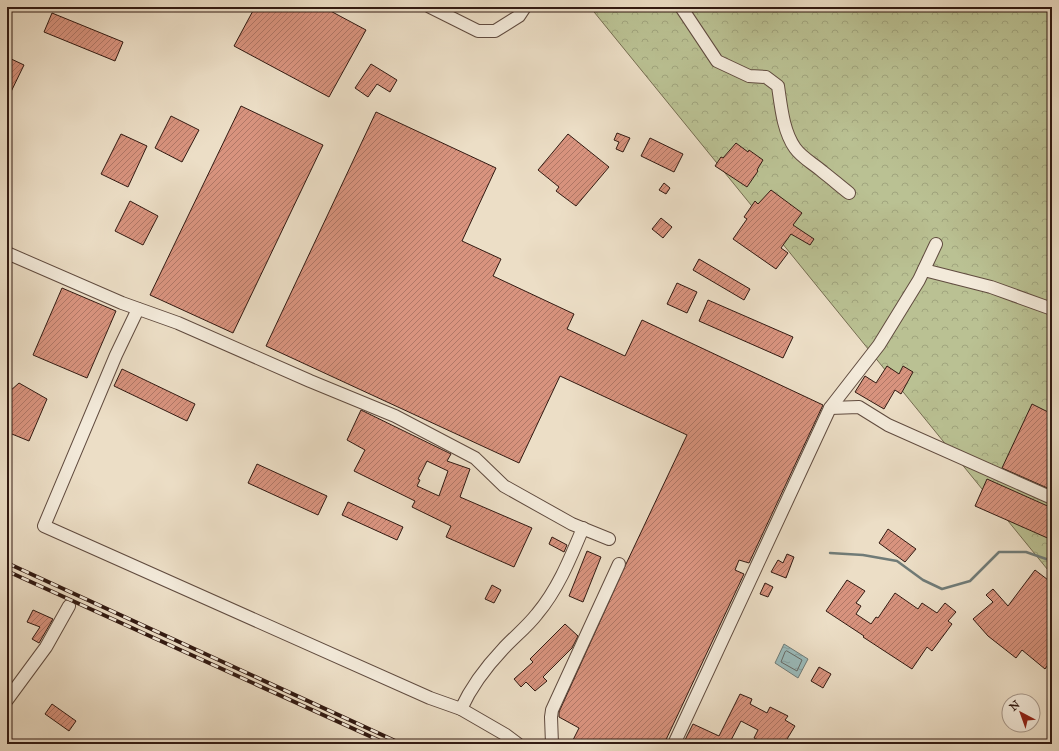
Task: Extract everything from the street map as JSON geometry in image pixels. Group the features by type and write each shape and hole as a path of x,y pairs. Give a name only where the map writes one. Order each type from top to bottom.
{"street":[{"path":"430,7 478,31 495,31 519,16 525,7"},
{"path":"681,7 717,61 749,76 766,77 778,86 781,107 788,133 795,148 806,159 849,193"},
{"path":"674,744 830,408 879,345 919,280 936,244"},
{"path":"7,253 122,304 178,323 310,381 395,416 474,458 490,471 504,486 583,528 609,539"},
{"path":"924,270 991,287 1052,309"},
{"path":"138,309 116,355 44,526 430,698 461,709 506,735 518,744"},
{"path":"830,408 859,407 888,425 1052,498"},
{"path":"461,709 468,694 489,665 537,615 549,598 564,574 583,528"},
{"path":"552,744 552,710 619,564"},
{"path":"7,700 46,647 69,606"}],"green space":[{"path":"590,7 1052,7 1052,575"}],"water":[{"path":"784,644 808,659 798,678 775,663"}],"building":[{"path":"255,7 323,7 366,30 329,97 234,46"},
{"path":"52,13 123,42 115,61 44,32"},
{"path":"7,57 24,65 7,100"},
{"path":"371,64 397,80 390,92 377,84 368,97 355,88"},
{"path":"241,106 323,145 233,333 150,295"},
{"path":"376,112 496,168 462,241 501,259 493,276 574,314 567,329 625,356 642,320 823,405 749,563 739,560 735,570 744,574 664,744 571,744 579,728 559,717 559,712 626,564 687,435 560,376 519,463 266,346"},
{"path":"171,116 199,130 182,162 155,148"},
{"path":"617,133 630,138 623,152 616,149 619,142 614,140"},
{"path":"121,134 147,146 128,187 101,174"},
{"path":"568,134 609,167 576,206 556,191 559,187 538,170"},
{"path":"650,138 683,154 674,172 641,156"},
{"path":"736,143 748,152 749,150 763,160 757,170 758,171 747,187 715,166 721,157 723,158"},
{"path":"664,183 670,188 666,194 659,190"},
{"path":"771,190 802,213 793,225 814,239 810,245 791,234 781,248 788,253 776,269 733,239 747,219 744,217 755,201 758,204"},
{"path":"130,201 158,216 143,245 115,231"},
{"path":"661,218 672,227 663,238 652,229"},
{"path":"699,259 750,289 744,300 693,270"},
{"path":"677,283 697,292 687,313 667,304"},
{"path":"62,288 116,311 87,378 33,355"},
{"path":"708,300 793,337 783,358 699,321"},
{"path":"887,366 899,374 903,366 913,372 901,394 895,390 884,409 855,392 865,376 876,383"},
{"path":"122,369 195,404 187,421 114,386"},
{"path":"19,383 47,399 29,441 7,432 7,398 10,391"},
{"path":"1032,404 1052,414 1052,490 1002,468"},
{"path":"361,410 451,454 447,461 470,469 460,497 532,528 514,567 446,537 451,526 412,507 415,501 354,471 365,450 347,440","holes":["427,461 448,471 439,496 417,486 420,480 418,479"]},
{"path":"257,464 327,496 318,515 248,483"},
{"path":"987,479 1052,508 1052,540 975,506"},
{"path":"348,502 403,527 397,540 342,515"},
{"path":"888,529 916,549 905,562 879,543"},
{"path":"552,537 567,545 564,552 549,544"},
{"path":"587,551 601,557 583,602 569,596"},
{"path":"787,554 794,557 786,578 771,572 778,560 783,563"},
{"path":"1035,570 1052,583 1052,659 1045,669 1022,650 1016,658 988,636 973,619 993,602 986,595 993,589 1008,606"},
{"path":"847,580 865,591 856,603 861,606 856,614 871,624 876,617 878,618 895,593 918,609 922,603 937,613 945,603 956,612 948,621 952,624 932,651 927,647 912,669 826,611"},
{"path":"765,583 773,587 768,597 760,594"},
{"path":"492,585 501,590 494,603 485,599"},
{"path":"33,610 53,619 39,643 32,639 40,627 27,622"},
{"path":"565,624 578,636 572,648 543,677 547,681 535,691 526,682 521,687 514,679 533,662 530,659"},
{"path":"819,667 831,674 823,688 811,681"},
{"path":"740,694 752,699 750,704 767,713 770,707 788,716 785,720 795,726 784,744 767,744 754,738 758,730 741,721 729,744 683,744 693,724 719,736"},
{"path":"52,704 76,721 69,731 45,714"}],"waterway":[{"path":"830,553 863,555 897,561 923,580 942,589 970,581 999,552 1026,552 1052,561"}],"railway":[{"path":"7,563 402,744"},
{"path":"7,571 387,744"}]}
